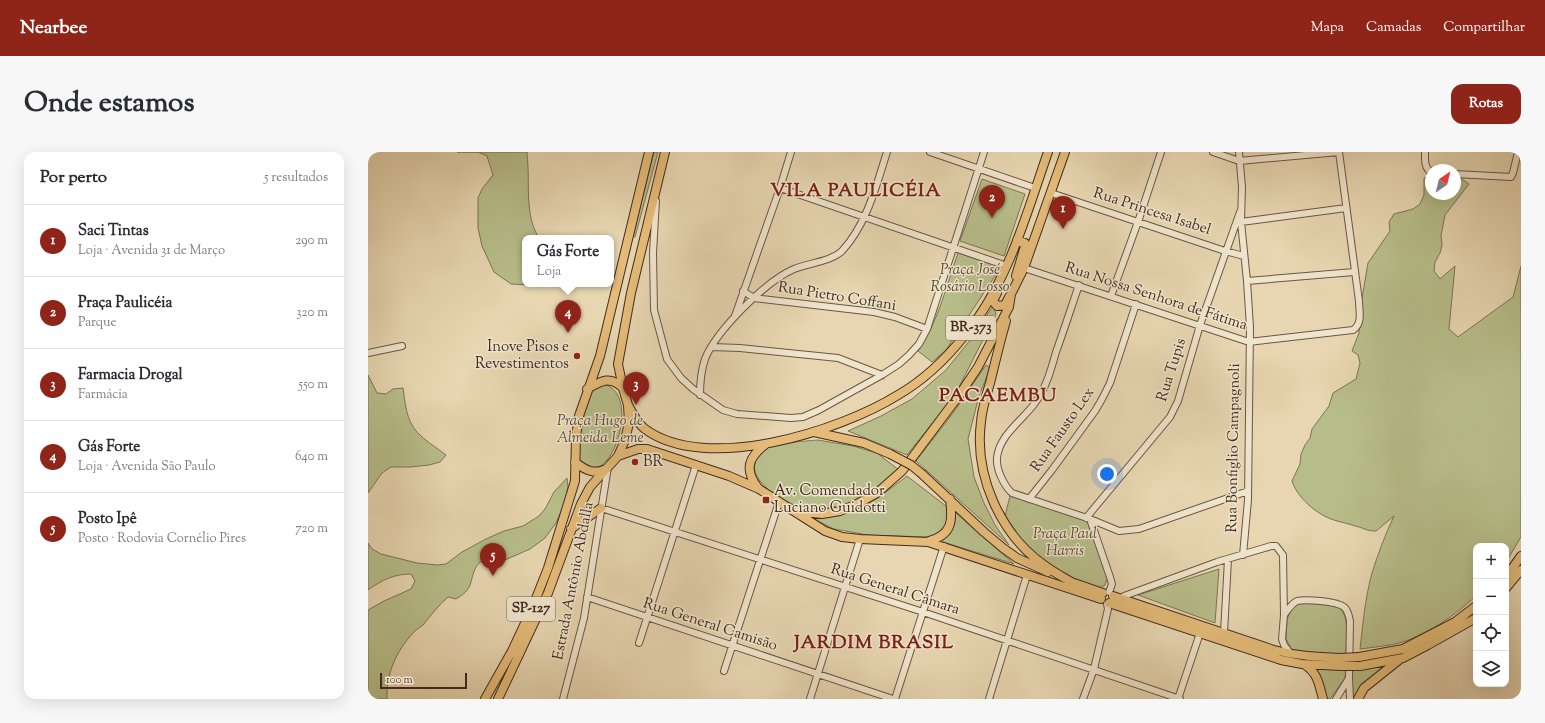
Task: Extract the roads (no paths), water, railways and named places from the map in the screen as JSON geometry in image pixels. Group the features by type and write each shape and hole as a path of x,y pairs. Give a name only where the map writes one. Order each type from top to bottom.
{"main road":[{"name":"SP-127","path":"485,699 512,651 533,606 548,568 575,481 576,436 579,416 587,389 600,356 649,152"},
{"name":"SP-127","path":"498,699 533,628 548,593 581,504 590,487 618,456 625,440 628,423 628,405 618,364 631,293 665,152"},
{"name":"BR-373","path":"628,405 636,419 644,428 654,435 692,446 718,449 742,448 766,444 830,427 853,418 898,396 934,369 951,352 984,310 1007,266 1018,240 1048,152"},
{"name":"BR-373","path":"618,456 628,452 647,449 729,476 759,489 781,503 803,512 822,514 840,511 877,493 894,479 912,458 960,394 978,367 1009,307 1013,290 1024,268 1065,152"},
{"path":"1007,266 1006,278 993,300 997,306 1005,305 1013,290 1025,246 1025,243 1018,240"},
{"path":"1009,307 981,421 979,443 983,468 989,490 998,511 1010,531 1026,549 1044,565 1073,583"},
{"path":"587,389 604,381 611,380 618,383 623,388"},
{"path":"812,432 864,443 911,465 950,499 984,532 1016,558 1109,598 1200,633 1281,660 1302,664 1341,662 1359,656 1403,649 1455,622 1473,608"},
{"path":"759,489 750,473 750,461 758,450 766,444"},
{"path":"575,462 588,471 600,472 607,468"},
{"path":"928,542 939,539 946,533 952,515 950,499"},
{"path":"781,503 825,531 842,537 928,542 944,546 1027,575 1109,598 1274,650 1360,666 1402,658"},
{"path":"571,529 601,508"},
{"path":"1509,573 1521,556"},
{"path":"1509,584 1521,570"},
{"path":"1358,699 1364,688 1402,658 1473,620"},
{"path":"1302,664 1314,672 1323,699"}],"street":[{"path":"734,317 780,188 790,152"},
{"path":"700,395 702,367 711,347 734,317 754,298 778,279 793,270 830,258 841,252 857,231 865,216 887,152"},
{"path":"930,152 1035,188"},
{"path":"657,185 652,253 654,310 667,359 681,378 700,395 722,410 737,414 791,418 803,417 819,410 882,375 909,355 919,344 927,329 984,152"},
{"path":"1111,296 1138,222 1161,152"},
{"path":"1213,152 1239,161 1339,152 1354,272 1247,281"},
{"name":"Rua Bonfiglio Campagnoli","path":"1239,152 1242,187 1241,222 1250,327 1248,491 1243,554"},
{"path":"1425,152 1425,164"},
{"path":"1461,174 1511,176 1518,152"},
{"path":"780,188 1007,266"},
{"name":"Rua Princesa Isabel","path":"1051,193 1244,256"},
{"name":"Rua Tupis","path":"1088,519 1170,417 1178,401 1200,325 1242,206"},
{"path":"1241,222 1346,208"},
{"name":"Rua Nossa Senhora de Fátima","path":"1024,268 1249,342 1353,330 1360,322 1359,301 1354,272"},
{"path":"1079,286 1046,385 1035,403 1010,431 999,449 997,459 1001,475 1007,489 1012,493 1119,531 1139,529 1248,491"},
{"name":"Rua Pietro Coffani","path":"743,291 754,298 874,312 895,317 927,329"},
{"name":"Rua Fausto Lex","path":"1029,499 1052,470 1102,399 1110,382 1136,304"},
{"path":"368,353 402,346"},
{"path":"711,347 740,348 838,358 882,375"},
{"path":"639,643 696,464"},
{"name":"Estrada Antônio Abdalla","path":"563,699 584,618 607,468"},
{"path":"724,671 781,503"},
{"name":"Rua General Câmara","path":"601,508 923,612 1179,699"},
{"path":"1083,699 1094,669 1108,609 1112,584 1088,519"},
{"path":"810,699 860,539"},
{"path":"894,699 944,546"},
{"path":"1109,598 1124,596 1243,554 1276,546 1283,555 1284,614 1282,640 1284,645 1292,654"},
{"path":"1224,633 1228,559"},
{"path":"989,699 1027,575"},
{"name":"Rua General Camisão","path":"587,598 894,699"},
{"path":"1284,614 1292,605 1305,600 1333,603 1344,607 1348,613 1350,621 1350,699"},
{"path":"1179,699 1200,633"},
{"path":"1274,650 1282,640"},
{"path":"1336,699 1349,678"}],"place":[{"name":"Praça Paulicéia","path":"992,218"},
{"name":"Saci Tintas","path":"1063,229"},
{"name":"Gás Forte","path":"568,333"},
{"name":"Inove Pisos e Revestimentos","path":"577,356"},
{"name":"Farmacia Drogal","path":"636,405"},
{"name":"BR","path":"635,462"},
{"name":"Av. Comendador Luciano Guidotti","path":"766,500"},
{"name":"Posto Ipê","path":"493,576"}],"district":[{"name":"VILA PAULICÉIA","path":"856,191"},
{"name":"PACAEMBU","path":"998,396"},
{"name":"JARDIM BRASIL","path":"874,643"}],"park label":[{"name":"Praça José Rosário Losso","path":"970,278"},
{"name":"Praça Hugo de Almeida Leme","path":"600,430"},
{"name":"Praça Paul Harris","path":"1065,542"}]}
